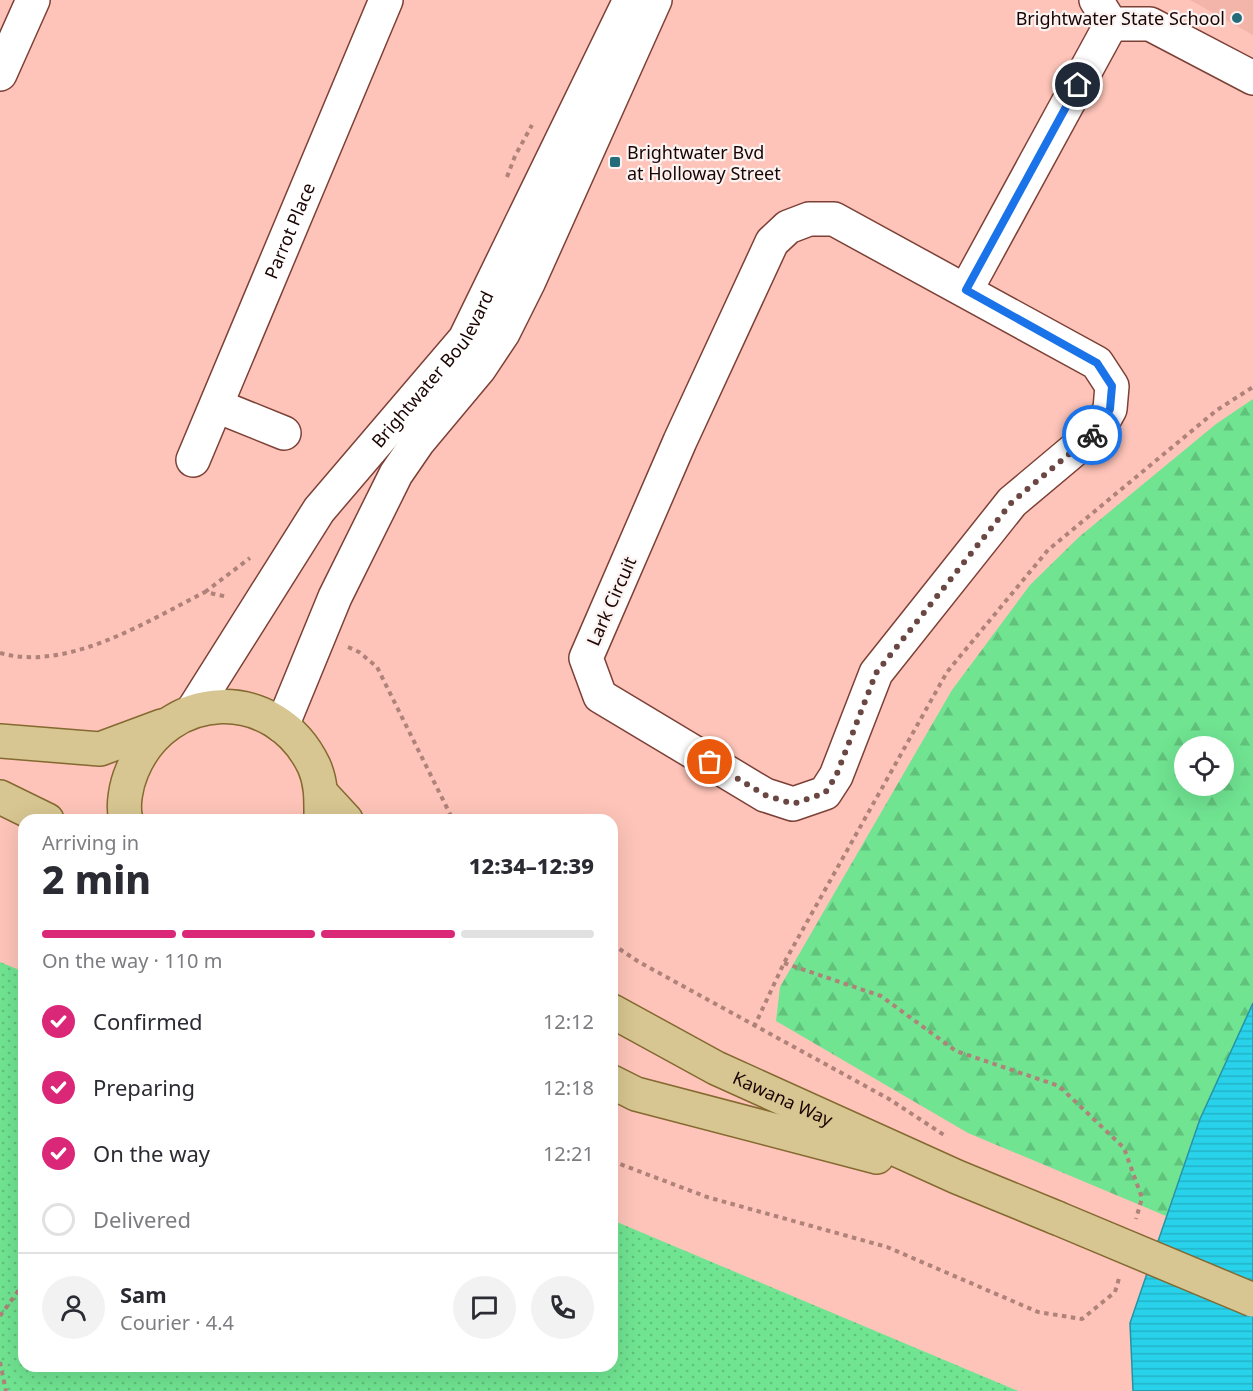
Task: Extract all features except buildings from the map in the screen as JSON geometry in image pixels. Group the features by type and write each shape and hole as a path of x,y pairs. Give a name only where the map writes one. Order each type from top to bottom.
{"main road":[{"path":"0,741 100,749 163,726 193,710 224,706 255,711 282,726 301,744 315,768 321,807 334,814"},
{"path":"126,814 127,782 140,751 163,726"},
{"path":"0,797 35,814"},
{"name":"Kawana Way","path":"618,1014 716,1068 957,1177 1253,1300"},
{"name":"Kawana Way","path":"618,1085 636,1094 680,1106 957,1177"}],"street":[{"path":"0,74 33,0"},
{"name":"Parrot Place","path":"193,460 387,0"},
{"name":"Brightwater Boulevard","path":"193,710 319,510 465,339 630,0"},
{"name":"Brightwater Boulevard","path":"282,726 335,597 387,490 418,442 479,369 508,323 529,281 654,0"},
{"path":"966,290 1104,12 1150,24 1253,78"},
{"name":"Lark Circuit","path":"809,219 834,219 966,290 1097,363 1112,386 1110,409 1099,429 1012,502 876,673 836,776 825,793 793,804 765,795 600,696 586,658 680,441 772,242 788,227 809,219"},
{"path":"217,406 284,434"}],"path":[{"path":"504,185 515,156 532,124"},
{"path":"754,1027 784,963 947,672 1048,550 1217,410 1253,387"},
{"path":"205,591 250,558 255,550"},
{"path":"618,948 754,1027 889,1099 946,1136"},
{"path":"0,1316 18,1291"},
{"path":"0,1362 6,1391"}],"shaded area":[{"name":"Brightwater State School","path":"1190,0 1253,0 1253,35"}],"green space":[{"path":"1253,399 1253,1003 1200,1118 1166,1216 968,1133 776,1021 780,987 952,690 1030,585 1079,537 1216,424"},
{"path":"0,962 18,970 18,1372 618,1372 618,1223 1018,1391 0,1391"}],"water":[{"path":"1253,1003 1253,1391 1133,1391 1130,1323 1200,1119"}],"way so far":[{"path":"710,762 765,795 793,804 825,793 836,776 876,673 1012,502 1092,435"}],"place":[{"name":"Brightwater State School","path":"1237,18"},
{"name":"Brightwater Bvd at Holloway Street","path":"615,162"}],"route":[{"path":"1078,85 966,290 1097,363 1112,386 1110,409 1099,429 1092,435"}]}
